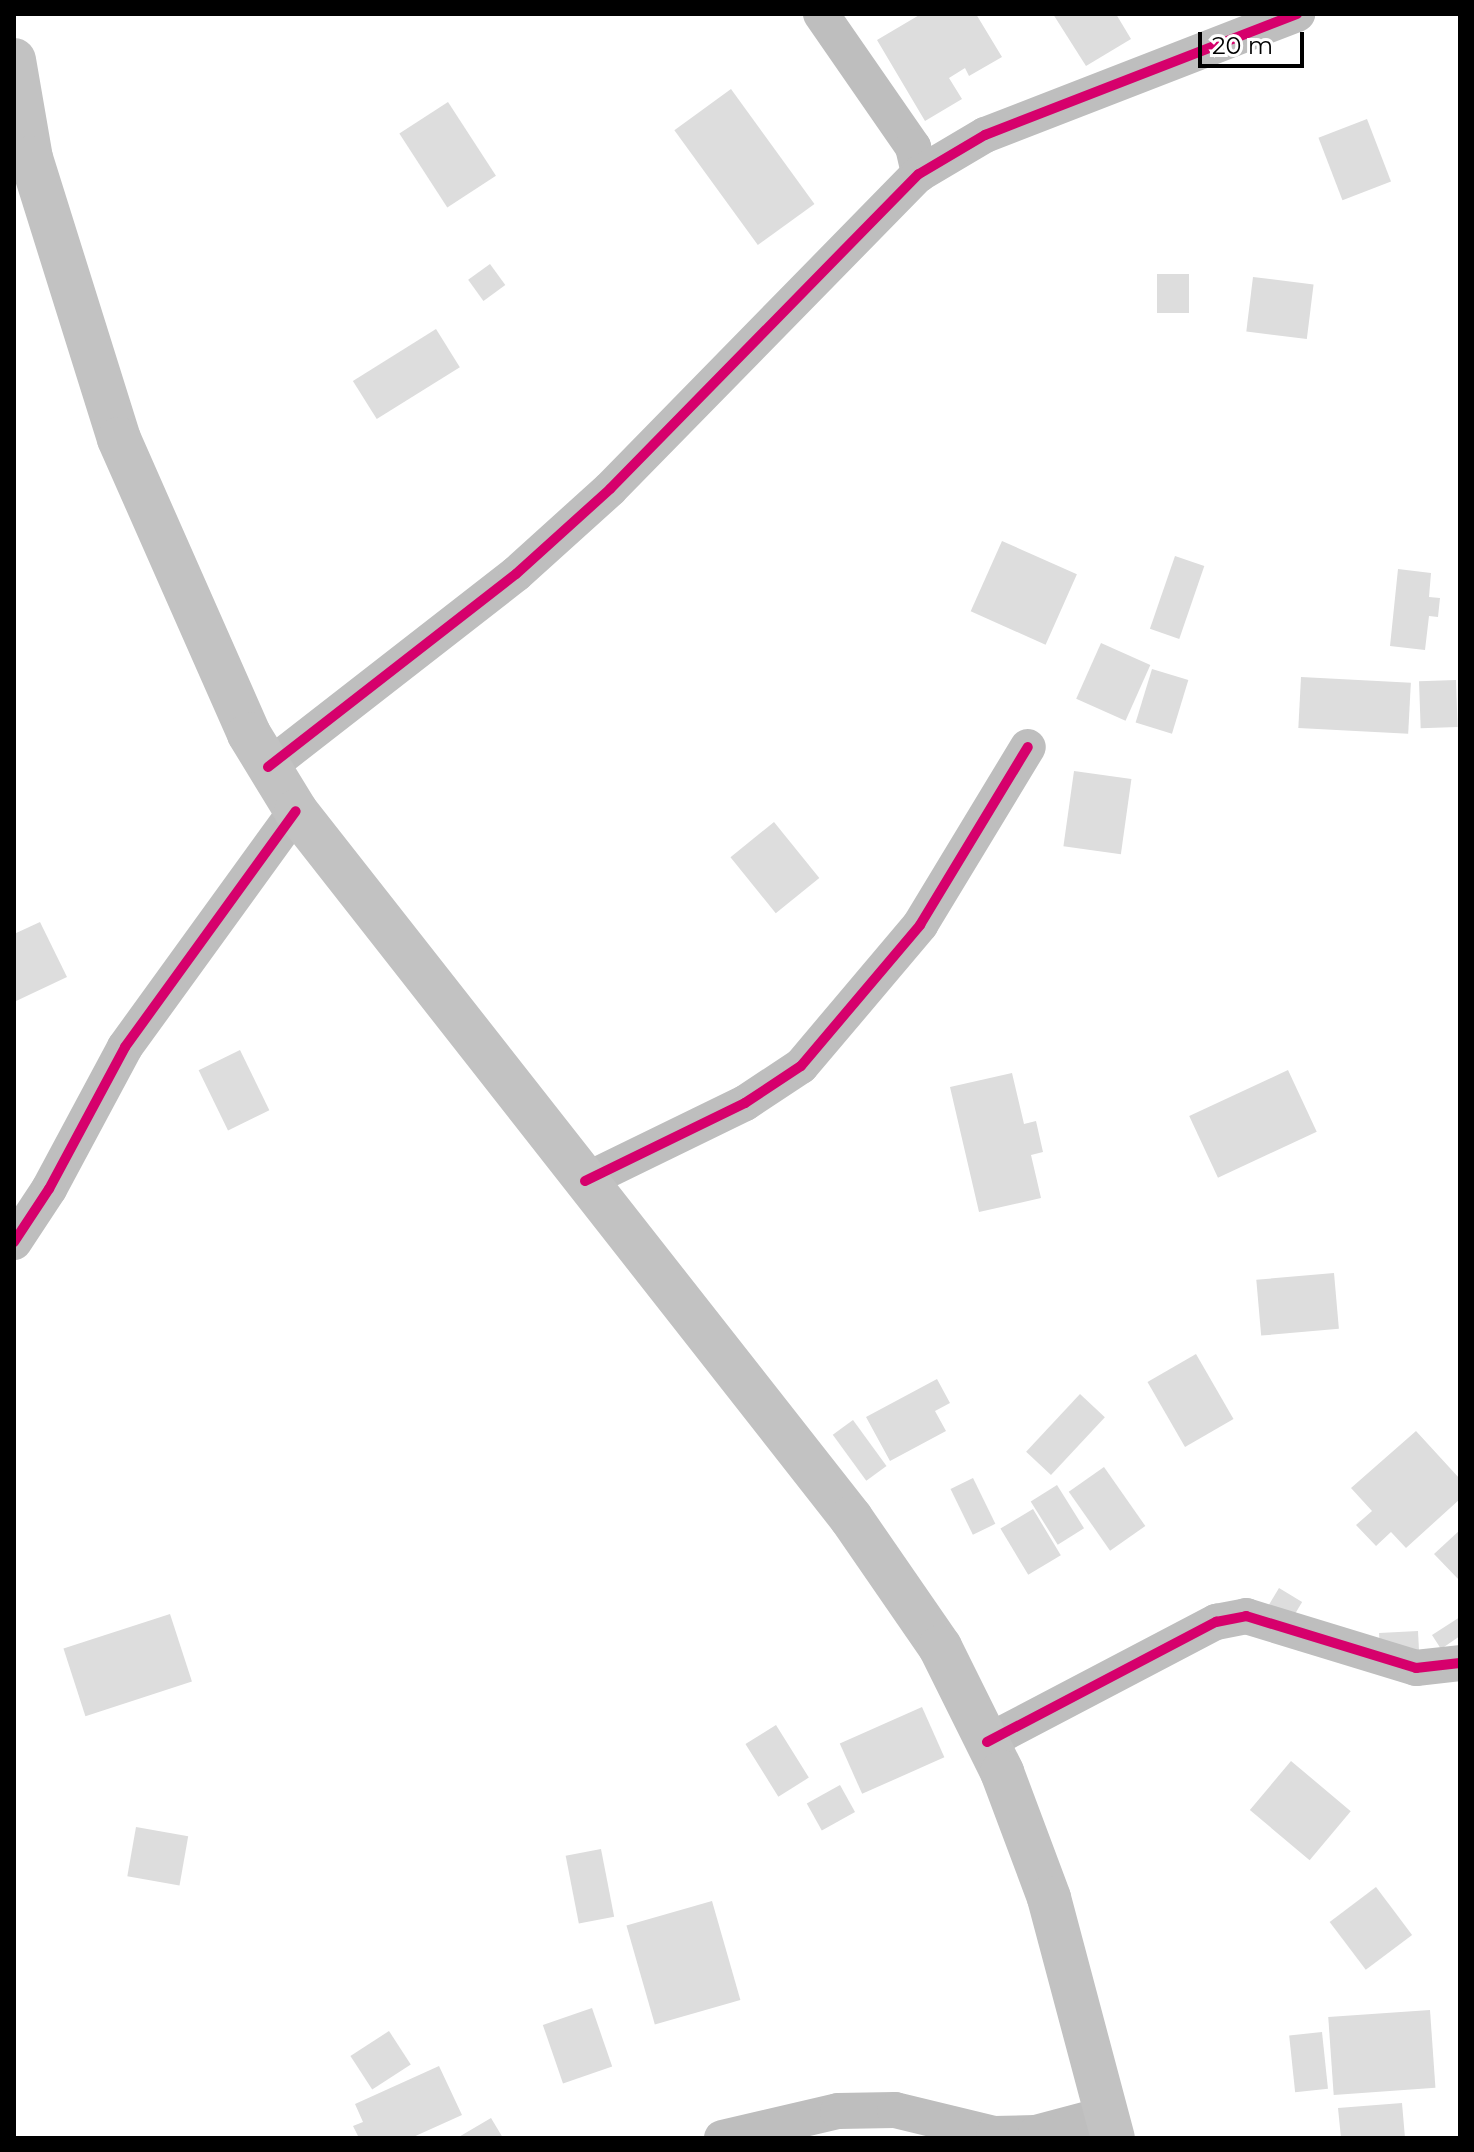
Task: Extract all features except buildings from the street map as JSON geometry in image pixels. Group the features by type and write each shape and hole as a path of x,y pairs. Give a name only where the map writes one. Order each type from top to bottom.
{"main road":[{"path":"14,60 31,158 119,439 185,596 268,767 296,811 851,1518 940,1647 987,1742 1049,1898 1110,2126"}],"street":[{"path":"821,14 913,147 919,174"},
{"path":"268,767 516,574 599,499 919,174 985,135 1297,14"},
{"path":"585,1181 745,1103 801,1066 920,925 1028,747"},
{"path":"14,1242 49,1189 125,1047 296,811"},
{"path":"987,1742 1216,1622 1246,1616 1416,1668 1460,1663"},
{"path":"722,2138 838,2111 895,2110 994,2134 1110,2126"}],"cycle path":[{"path":"268,767 516,574 610,489 919,174 985,135 1297,14"},
{"path":"585,1181 745,1103 801,1066 920,925 1028,747"},
{"path":"14,1242 49,1189 125,1047 296,811"},
{"path":"987,1742 1216,1622 1246,1616 1416,1668 1460,1663"}]}
